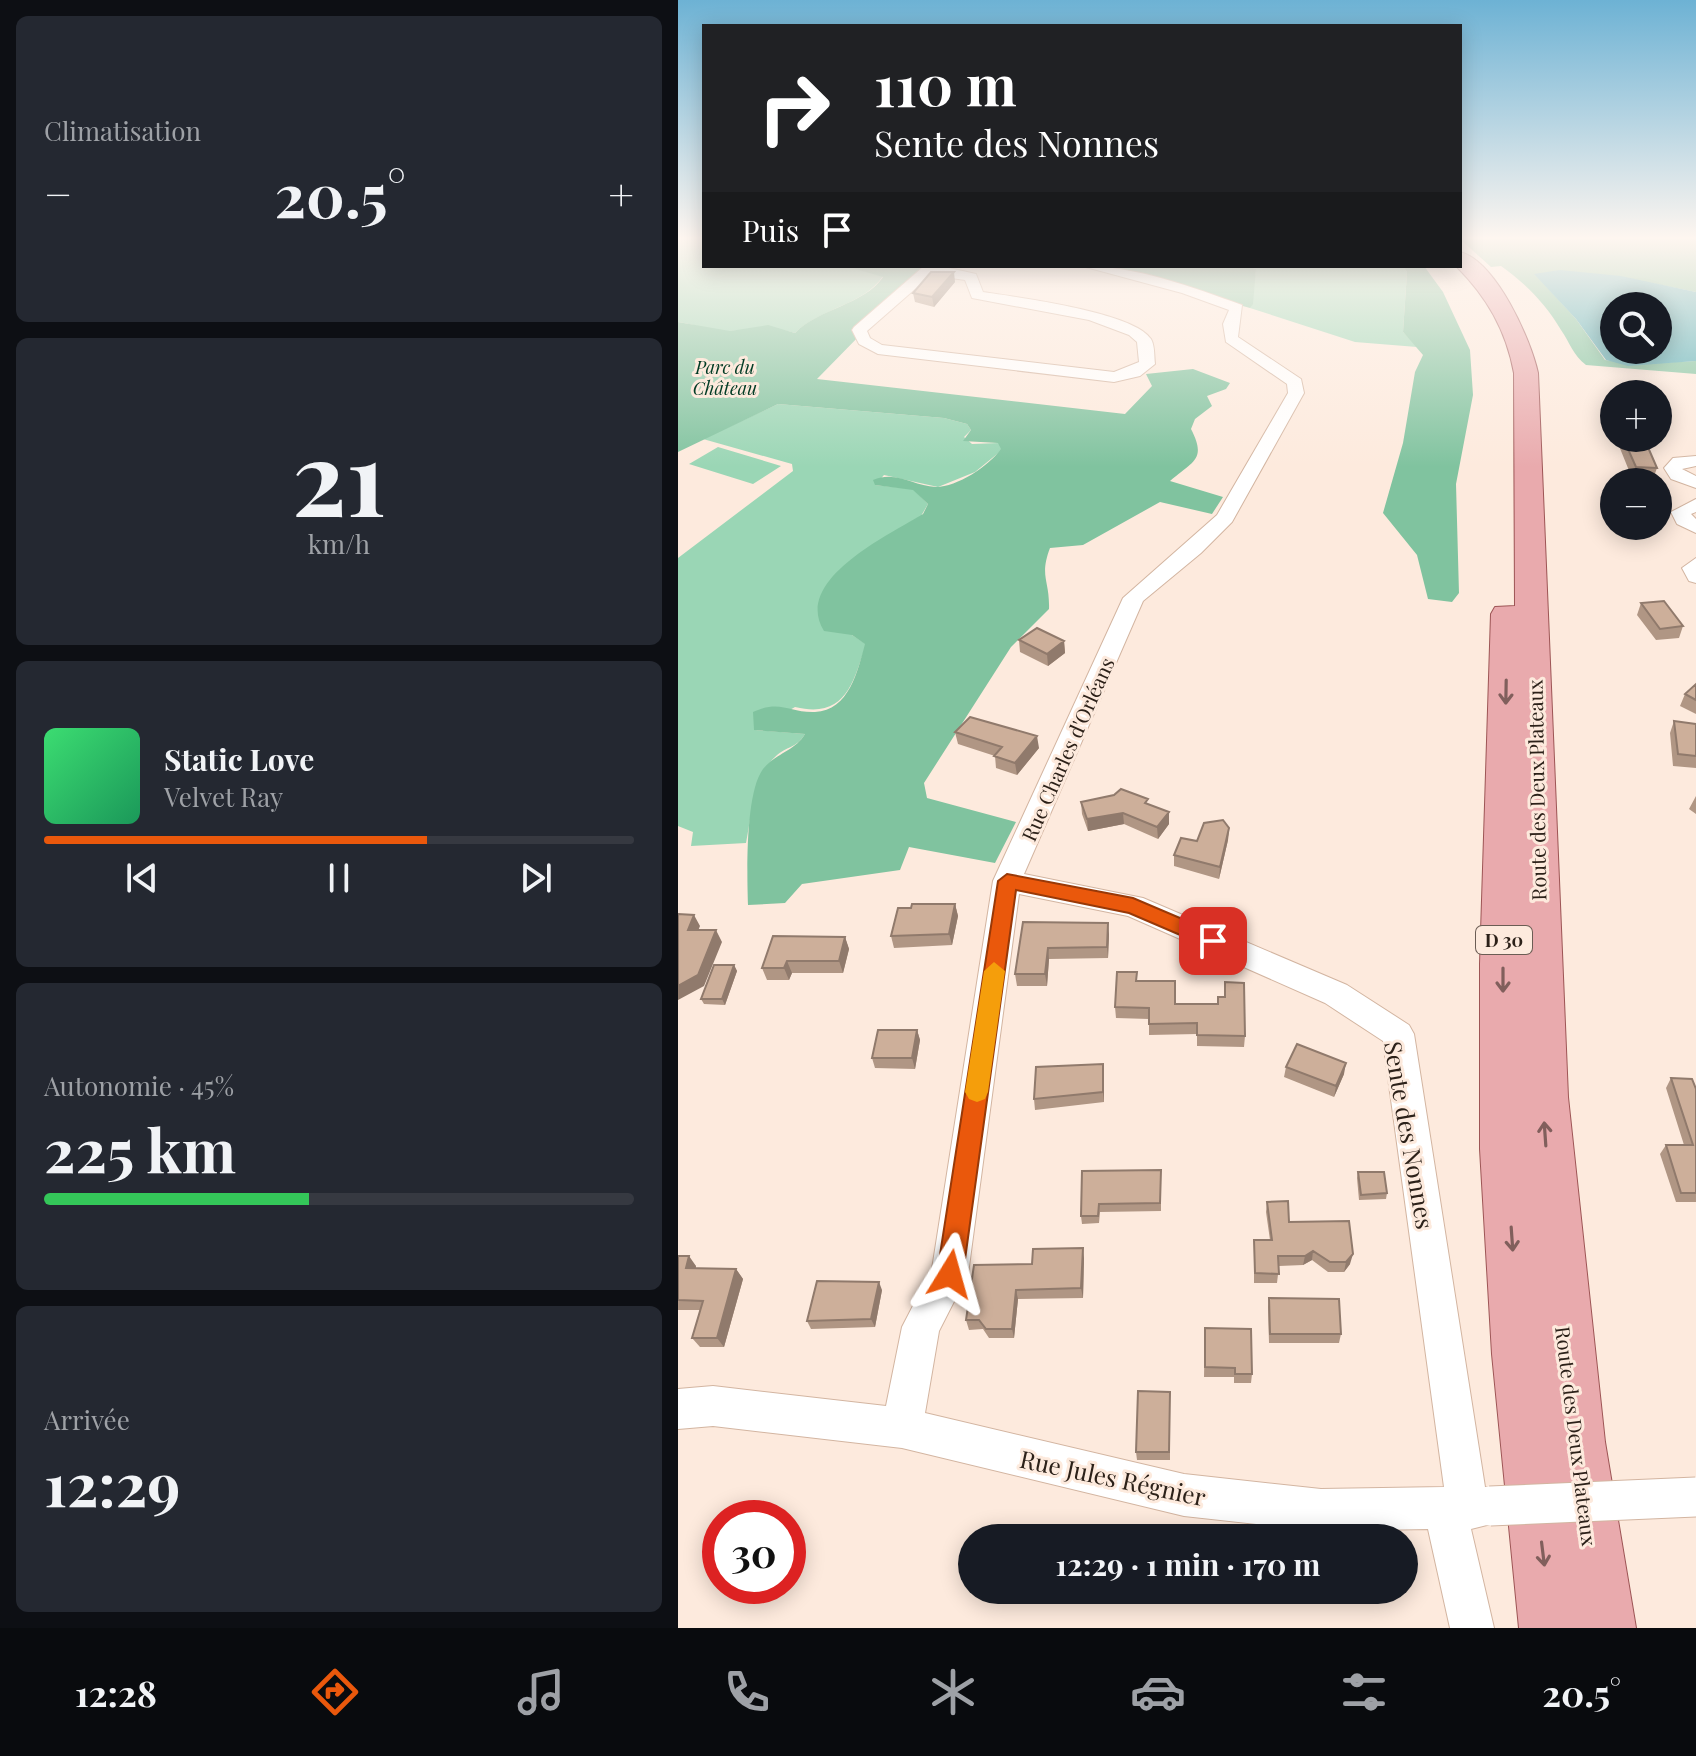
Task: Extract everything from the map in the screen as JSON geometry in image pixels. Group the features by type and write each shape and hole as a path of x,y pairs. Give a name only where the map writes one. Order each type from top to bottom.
{"main road":[{"name":"Route des Deux Plateaux","path":"1489,315 1507,360 1509,383 1504,1080 1516,1301 1553,1628"},
{"name":"Route des Deux Plateaux","path":"1506,315 1522,350 1526,373 1543,1111 1574,1442 1602,1628"}],"street":[{"path":"876,315 859,330 867,344 878,349 1089,376 1114,377 1134,373 1147,364 1144,340 1136,332 1087,315"},
{"name":"Rue Charles d'Orléans","path":"902,1428 921,1327 950,1274 1007,881 1134,598 1159,574 1194,549 1225,518 1296,393 1295,382 1231,339 1230,324 1234,315"},
{"path":"1696,461 1679,462 1673,468 1677,475 1696,482"},
{"path":"1696,505 1681,512 1684,520 1696,527"},
{"path":"1696,564 1692,568 1696,577"},
{"name":"Sente des Nonnes","path":"1007,881 1133,906 1336,994 1398,1034 1467,1508 1472,1628"},
{"name":"Rue Jules Régnier","path":"678,1409 713,1406 902,1428 1184,1495 1321,1510 1467,1508 1696,1497"}],"green space":[{"path":"678,315 823,315 795,333 771,329 730,331 678,322"},
{"name":"Parc du Château","path":"822,315 880,315 817,379 1125,414 1152,386 1146,374 1193,369 1230,383 1226,389 1207,396 1212,406 1195,419 1191,429 1198,447 1195,459 1170,481 1223,497 1212,514 1160,502 1083,545 1050,548 1045,572 1049,609 1011,647 924,783 927,798 1016,822 995,863 909,847 900,870 802,884 785,903 748,905 748,835 757,781 768,764 805,734 754,730 753,712 778,707 815,712 827,710 844,697 855,677 865,644 852,635 824,631 818,612 821,594 832,577 849,561 923,514 928,504 913,490 875,485 873,480 889,477 928,486 944,486 972,474 1001,449 998,443 963,441 971,430 967,424 944,418 778,404 678,452 678,322 730,331 768,325 795,333"},
{"path":"1272,315 1404,315 1403,332 1417,347 1355,342"},
{"path":"1404,315 1454,315 1470,350 1473,395 1456,484 1459,593 1452,602 1428,599 1417,555 1383,513 1403,443 1415,372 1423,355 1403,332"},
{"path":"1552,315 1572,315 1600,353 1600,364 1696,361 1696,374 1586,365"},
{"path":"778,404 944,418 967,424 971,430 964,437 972,444 999,443 1002,450 975,472 938,487 884,475 875,485 913,489 928,504 852,635 866,644 851,685 836,703 825,708 795,707 755,730 805,734 799,742 776,756 762,774 746,843 691,846 693,832 678,826 678,558 793,471 792,464 703,439"},
{"path":"718,447 781,466 753,484 689,464"}],"water":[{"path":"1572,315 1600,315 1600,352 1576,319"},
{"path":"1672,315 1696,315 1696,361 1672,363"}],"building":[{"path":"1629,452 1650,452 1657,468 1636,467"},
{"path":"1664,601 1683,626 1660,629 1641,603"},
{"path":"1037,628 1064,641 1047,654 1019,640"},
{"path":"1696,684 1696,700 1685,694"},
{"path":"970,717 1037,736 1015,763 994,756 1002,747 955,732"},
{"path":"1674,721 1696,724 1696,756 1678,754"},
{"path":"1121,789 1148,799 1145,803 1169,812 1157,827 1123,813 1087,819 1081,802 1114,795"},
{"path":"1223,820 1229,828 1220,867 1174,855 1181,838 1197,841 1204,823"},
{"path":"912,904 955,904 949,934 891,936 898,908 911,908"},
{"path":"678,914 694,915 688,930 716,930 698,975 678,986"},
{"path":"1023,922 1108,923 1107,947 1048,948 1045,974 1015,974"},
{"path":"773,936 845,937 839,961 787,961 784,968 762,968"},
{"path":"714,965 734,965 722,999 701,999"},
{"path":"1117,972 1137,972 1136,981 1175,981 1175,1004 1218,1004 1218,997 1225,997 1225,982 1244,983 1245,1036 1197,1035 1197,1023 1149,1024 1149,1008 1115,1007"},
{"path":"878,1030 917,1030 912,1058 872,1058"},
{"path":"1297,1044 1346,1063 1336,1086 1286,1067"},
{"path":"1103,1064 1103,1092 1034,1099 1036,1067"},
{"path":"1671,1078 1692,1079 1696,1089 1696,1193 1681,1193 1666,1145 1693,1145"},
{"path":"1161,1170 1160,1203 1099,1204 1098,1216 1081,1216 1082,1171"},
{"path":"1358,1172 1384,1172 1387,1193 1361,1195"},
{"path":"1288,1201 1289,1222 1349,1221 1353,1254 1346,1262 1330,1262 1313,1251 1305,1256 1278,1256 1279,1274 1255,1273 1254,1240 1272,1240 1267,1202"},
{"path":"1083,1248 1081,1288 1016,1290 1012,1329 986,1329 979,1320 966,1320 974,1265 1032,1264 1033,1249"},
{"path":"678,1256 689,1256 686,1268 736,1269 717,1338 692,1338 703,1301 678,1300"},
{"path":"817,1281 879,1282 871,1319 807,1321"},
{"path":"1269,1298 1339,1299 1341,1334 1270,1334"},
{"path":"1205,1328 1251,1329 1252,1374 1235,1374 1235,1368 1205,1367"},
{"path":"1138,1391 1170,1392 1169,1452 1136,1452"}],"slow traffic":[{"path":"977,1092 994,971"}],"route":[{"path":"950,1274 1007,881 1133,906 1213,941"}]}
